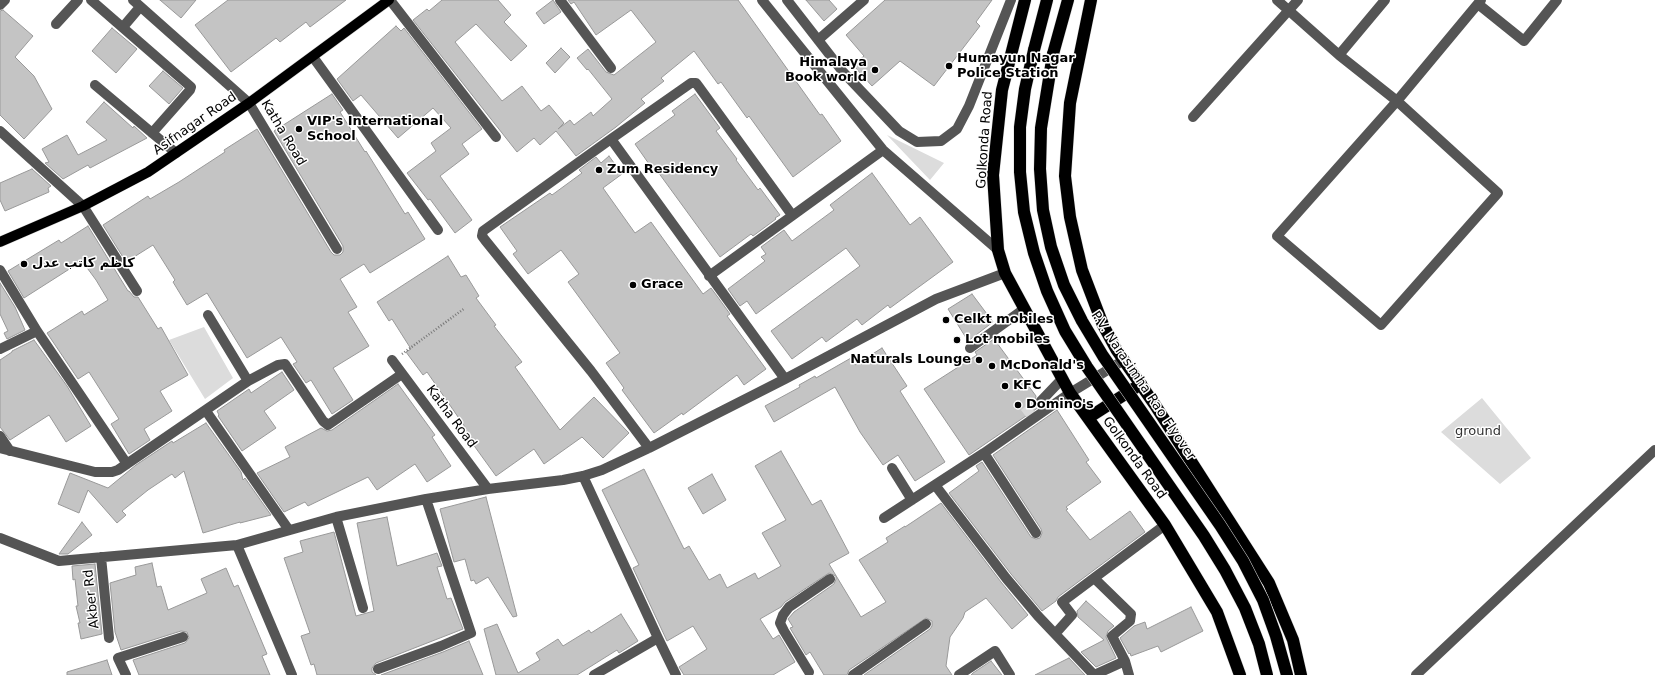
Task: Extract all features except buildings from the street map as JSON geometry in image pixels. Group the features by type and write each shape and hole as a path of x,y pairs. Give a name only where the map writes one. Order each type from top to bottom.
{"highway":[{"name":"Golkonda Road","path":"1025,0 1002,90 994,175 998,250 1005,273 1070,393 1165,525 1217,612 1240,675"},
{"path":"1047,0 1025,88 1020,127 1020,172 1024,212 1034,253 1047,291 1065,331 1204,536 1225,570 1245,608 1259,644 1267,675"},
{"name":"P.V. Narasimha Rao Flyover","path":"1068,0 1053,54 1041,128 1040,169 1043,210 1051,248 1064,285 1082,321 1103,356 1220,525 1243,561 1263,600 1276,636 1287,675"},
{"path":"1091,0 1070,103 1065,176 1070,217 1082,270 1104,325 1124,360 1269,582 1292,640 1302,675"},
{"path":"1088,418 1141,384"}],"main road":[{"name":"Asifnagar Road","path":"0,242 83,206 148,172 249,102 390,0"}],"street":[{"path":"0,5 4,0"},
{"path":"56,24 78,0"},
{"path":"92,0 191,87 152,133"},
{"path":"390,0 496,137"},
{"path":"560,0 611,68"},
{"path":"762,0 883,150 998,250"},
{"path":"787,0 843,72 899,130 917,142 941,141 957,129 969,106 1011,0"},
{"path":"818,40 864,0"},
{"path":"1277,0 1339,55 1396,101 1498,193 1381,324 1276,236 1396,101 1480,2 1524,41 1557,0"},
{"path":"1193,117 1298,0"},
{"path":"1339,55 1385,0"},
{"path":"123,27 136,3"},
{"name":"Katha Road","path":"136,3 249,102 337,249"},
{"path":"312,57 438,230"},
{"path":"648,448 591,371 482,236 483,231 692,83 696,84 792,215"},
{"path":"95,85 176,153"},
{"path":"0,131 83,206 137,291"},
{"path":"611,139 785,379"},
{"path":"709,276 883,150"},
{"path":"0,270 37,331 127,464"},
{"path":"0,538 59,561 237,545 336,517 426,499 583,476 602,470 648,448 785,379 936,298 1005,273"},
{"path":"970,348 1024,309"},
{"path":"208,315 248,381"},
{"path":"0,349 37,331"},
{"name":"Katha Road","path":"392,360 488,489"},
{"path":"884,518 984,453 1070,393 1124,360"},
{"path":"0,448 104,473 118,470 248,381 278,365 285,364 323,421 328,425 402,374"},
{"path":"1041,400 1062,379"},
{"path":"206,411 289,530"},
{"path":"0,436 10,451"},
{"path":"1416,675 1655,450"},
{"path":"984,453 1036,533"},
{"path":"892,468 912,500"},
{"path":"583,476 676,675"},
{"path":"935,485 1006,578 1055,634 1094,675 1125,661"},
{"path":"378,669 441,646 471,633 426,499"},
{"path":"336,517 363,608"},
{"path":"1055,634 1072,615 1062,602 1165,525"},
{"path":"237,545 292,675"},
{"name":"Akber Rd","path":"101,557 109,638"},
{"path":"1094,578 1131,614 1132,617 1130,621 1112,636 1125,661 1129,675"},
{"path":"808,674 780,623 783,614 789,608 830,580"},
{"path":"853,675 926,624"},
{"path":"126,675 118,658 183,637"},
{"path":"594,675 658,638"},
{"path":"959,675 995,651 1010,675"}],"path":[{"path":"392,360 465,308"}],"green space":[{"path":"887,135 944,163 930,180"},
{"path":"204,327 233,378 205,399 169,340"},
{"name":"ground","path":"1482,398 1531,458 1500,484 1441,432"}],"tunnel":[{"path":"1024,414 1041,401"}],"place":[{"name":"Humayun Nagar Police Station","path":"949,66"},
{"name":"Himalaya Book world","path":"875,70"},
{"name":"VIP's International School","path":"299,129"},
{"name":"Zum Residency","path":"599,170"},
{"name":"كاظم كاتب عدل","path":"24,264"},
{"name":"Grace","path":"633,285"},
{"name":"Celkt mobiles","path":"946,320"},
{"name":"Lot mobiles","path":"957,340"},
{"name":"Naturals Lounge","path":"979,360"},
{"name":"McDonald's","path":"992,366"},
{"name":"KFC","path":"1005,386"},
{"name":"Domino's","path":"1018,405"}]}
